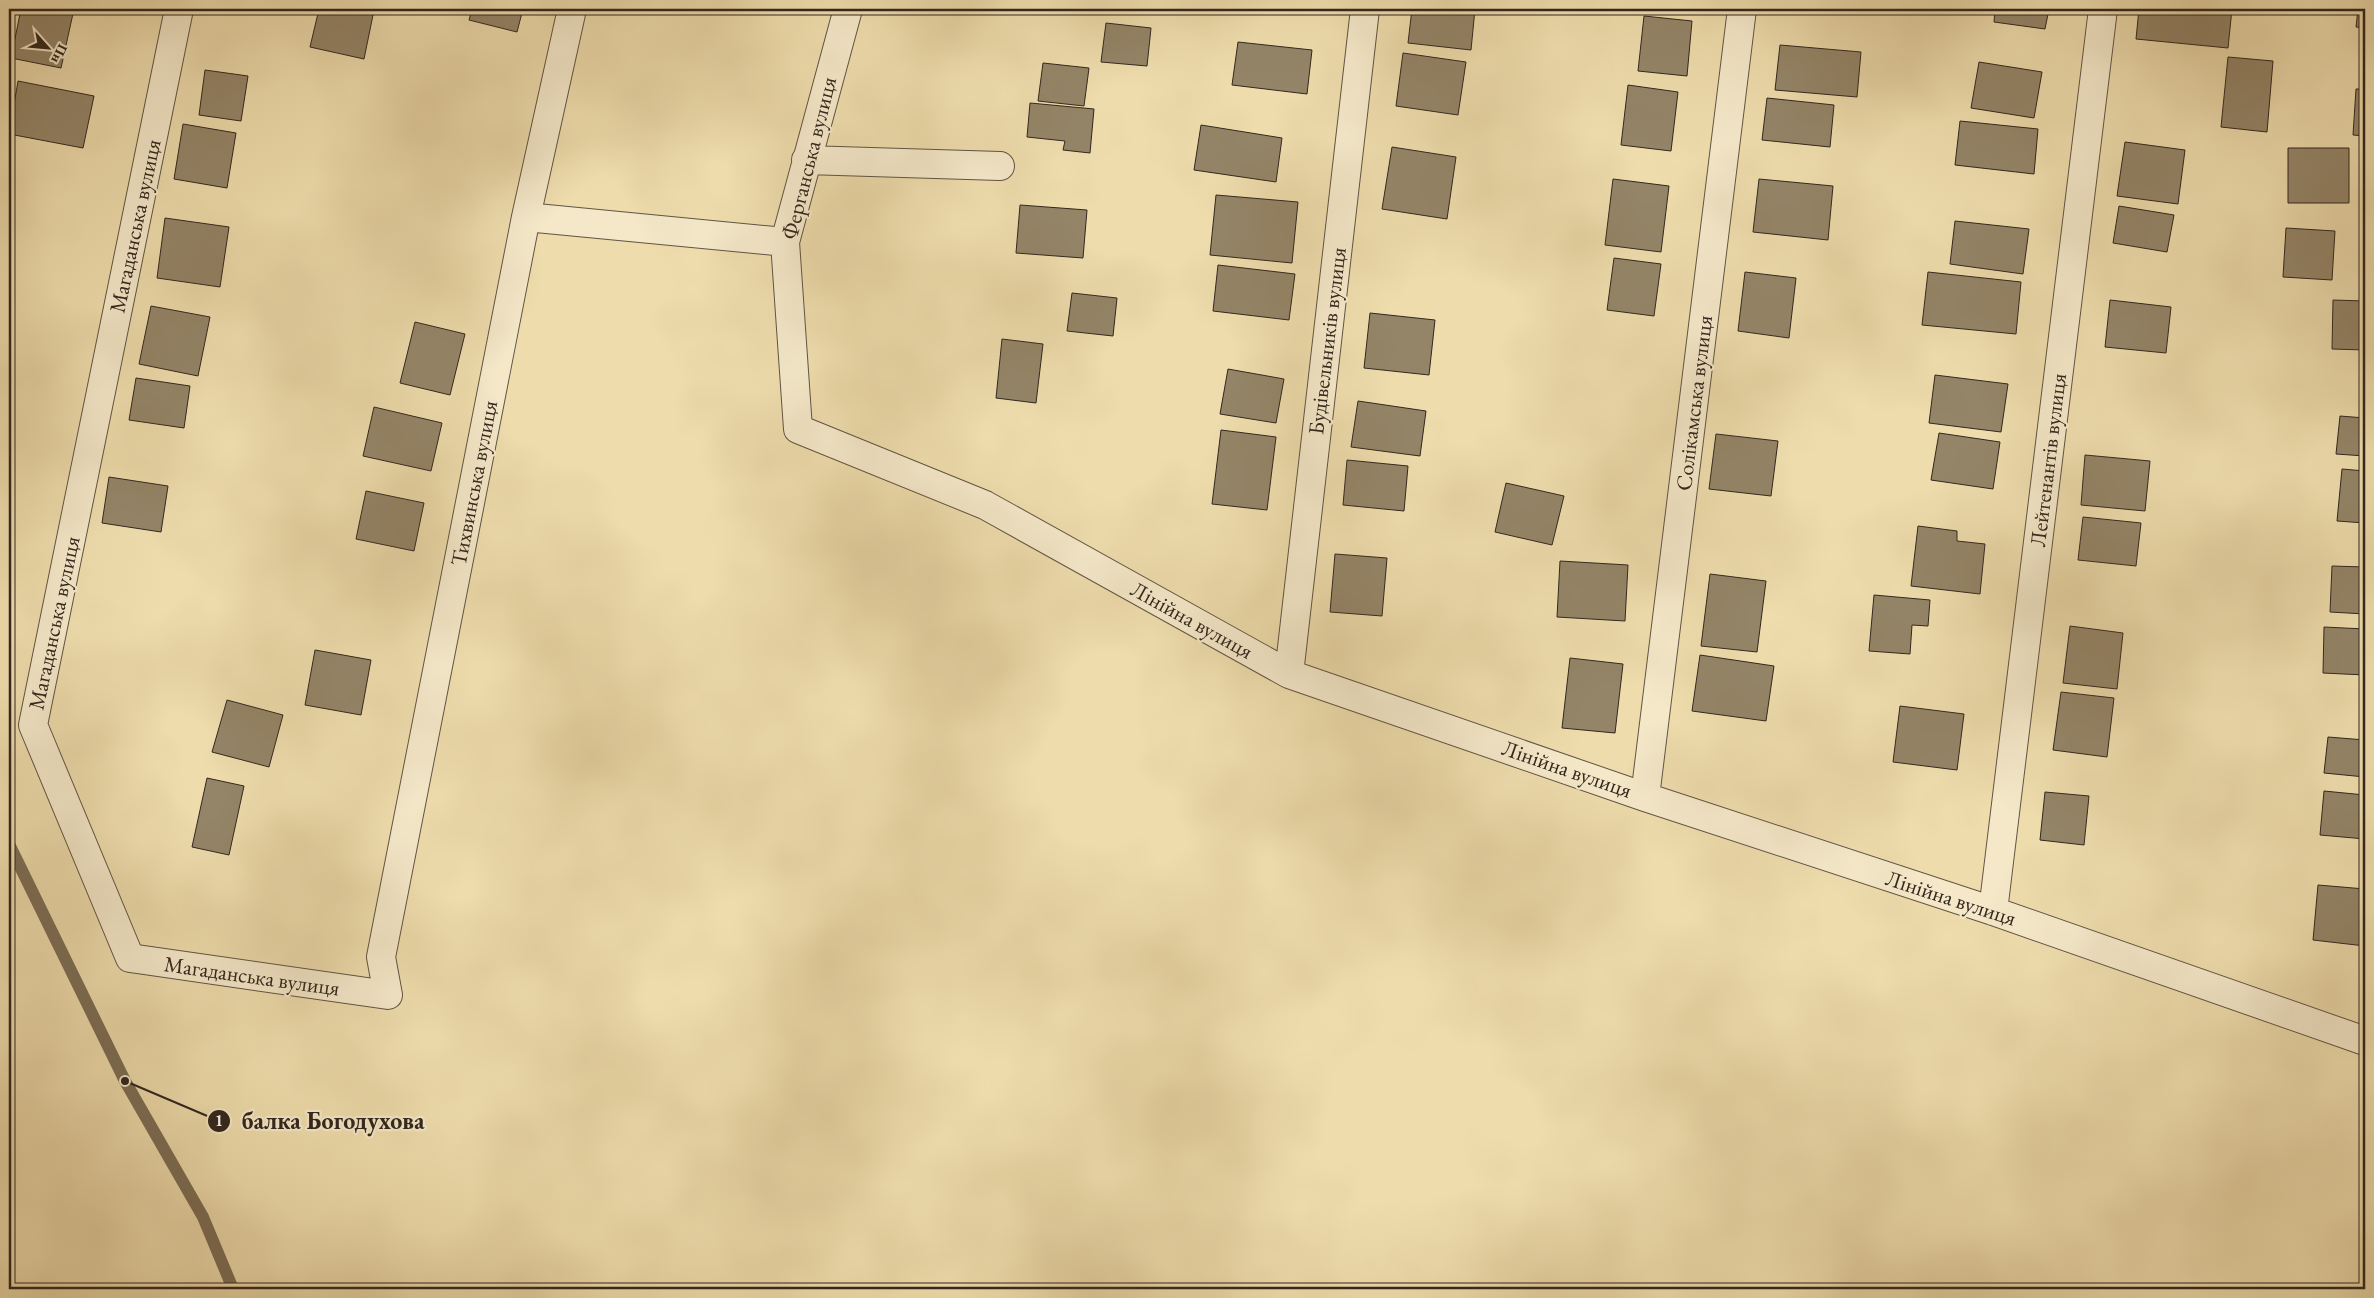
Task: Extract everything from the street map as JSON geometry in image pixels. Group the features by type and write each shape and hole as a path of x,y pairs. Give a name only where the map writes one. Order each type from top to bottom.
{"street":[{"name":"Магаданська вулиця","path":"179,9 33,725 130,958 388,995 381,957"},
{"name":"Тихвинська вулиця","path":"381,957 526,217 572,9"},
{"name":"Ферганська вулиця","path":"798,429 785,242 848,9"},
{"name":"Будівельників вулиця","path":"1289,674 1366,9"},
{"name":"Солікамська вулиця","path":"1645,796 1742,9"},
{"name":"Лейтенантів вулиця","path":"1993,911 2103,9"},
{"path":"806,160 1000,166"},
{"path":"526,217 785,242"},
{"name":"Лінійна вулиця","path":"798,429 985,505 1289,674 1645,796 1993,911 2365,1040"}],"building":[{"path":"21,9 74,9 61,68 11,58"},
{"path":"319,9 344,9 373,15 364,59 310,47"},
{"path":"472,9 523,9 517,32 469,20"},
{"path":"1273,9 1321,9 1321,14"},
{"path":"1412,9 1475,9 1471,50 1408,43"},
{"path":"1995,9 2049,9 2045,29 1994,22"},
{"path":"2139,9 2232,9 2228,48 2136,39"},
{"path":"2358,9 2365,9 2365,28 2356,27"},
{"path":"1644,16 1692,21 1687,76 1638,71"},
{"path":"1106,23 1151,28 1147,66 1101,62"},
{"path":"1238,42 1312,50 1307,94 1232,85"},
{"path":"1780,45 1861,52 1857,97 1775,90"},
{"path":"1403,53 1466,62 1458,115 1396,106"},
{"path":"2228,57 2273,61 2267,132 2221,127"},
{"path":"1979,62 2042,72 2034,118 1971,108"},
{"path":"1043,63 1089,68 1084,106 1038,101"},
{"path":"205,70 248,76 241,121 199,115"},
{"path":"18,81 94,96 83,148 9,134"},
{"path":"1628,85 1678,92 1671,151 1621,145"},
{"path":"2356,89 2365,89 2365,136 2353,135"},
{"path":"1767,98 1834,105 1830,147 1762,140"},
{"path":"1030,103 1094,109 1090,153 1063,150 1065,141 1027,137"},
{"path":"1960,121 2038,129 2034,174 1955,165"},
{"path":"183,124 236,133 227,188 174,179"},
{"path":"1201,125 1282,138 1276,182 1194,170"},
{"path":"2125,142 2185,150 2178,204 2117,196"},
{"path":"1392,147 1456,157 1447,219 1382,209"},
{"path":"2288,148 2349,148 2349,203 2288,203"},
{"path":"1613,179 1669,186 1661,252 1605,245"},
{"path":"1759,179 1833,186 1828,240 1753,232"},
{"path":"1216,195 1298,202 1292,263 1210,255"},
{"path":"1020,205 1087,210 1083,258 1016,253"},
{"path":"2119,206 2174,215 2167,252 2113,243"},
{"path":"165,218 229,227 220,287 157,278"},
{"path":"1955,221 2029,229 2023,274 1950,264"},
{"path":"2286,228 2335,231 2332,280 2283,277"},
{"path":"1614,258 1661,264 1654,316 1607,310"},
{"path":"1218,265 1295,274 1289,320 1213,311"},
{"path":"1745,272 1796,278 1789,338 1738,331"},
{"path":"1928,272 2021,282 2016,334 1922,325"},
{"path":"1072,293 1117,298 1113,336 1067,331"},
{"path":"2110,300 2171,307 2166,353 2105,347"},
{"path":"2333,300 2365,301 2365,350 2332,349"},
{"path":"151,306 210,317 198,376 139,364"},
{"path":"1370,313 1435,320 1429,375 1364,368"},
{"path":"415,322 465,334 450,395 400,383"},
{"path":"1002,339 1043,344 1036,403 996,398"},
{"path":"1228,369 1284,379 1276,423 1220,414"},
{"path":"1935,375 2008,384 2001,432 1929,423"},
{"path":"136,378 190,386 184,428 129,420"},
{"path":"1358,401 1426,411 1420,456 1351,447"},
{"path":"374,407 442,423 431,471 363,456"},
{"path":"2340,416 2365,418 2365,456 2336,454"},
{"path":"1221,430 1276,437 1267,510 1212,504"},
{"path":"1939,433 2000,442 1993,489 1931,480"},
{"path":"1716,434 1778,441 1771,496 1709,489"},
{"path":"2085,455 2150,461 2145,511 2081,505"},
{"path":"1347,460 1408,466 1404,511 1343,505"},
{"path":"2342,469 2365,471 2365,523 2337,521"},
{"path":"109,477 168,486 161,532 102,523"},
{"path":"1506,483 1564,496 1552,545 1495,532"},
{"path":"366,491 424,503 414,551 356,539"},
{"path":"2083,517 2141,523 2136,566 2078,560"},
{"path":"1918,526 1957,531 1957,541 1985,544 1980,594 1911,586"},
{"path":"1335,554 1387,558 1382,616 1330,612"},
{"path":"1560,561 1628,565 1625,621 1557,617"},
{"path":"2332,566 2365,567 2365,614 2330,612"},
{"path":"1710,574 1766,581 1757,652 1701,646"},
{"path":"1874,595 1930,600 1928,626 1912,625 1910,654 1869,651"},
{"path":"2070,626 2123,633 2117,689 2063,683"},
{"path":"2324,627 2365,629 2365,675 2323,673"},
{"path":"315,650 371,660 361,715 305,705"},
{"path":"1700,655 1774,666 1766,721 1692,711"},
{"path":"1570,658 1623,664 1615,733 1562,728"},
{"path":"2061,692 2114,698 2107,757 2053,750"},
{"path":"227,700 283,715 269,767 212,752"},
{"path":"1900,706 1964,714 1957,770 1893,762"},
{"path":"2328,737 2365,740 2365,777 2324,773"},
{"path":"207,778 244,786 229,855 192,847"},
{"path":"2324,791 2365,795 2365,839 2320,835"},
{"path":"2045,792 2089,796 2084,845 2040,840"},
{"path":"2318,885 2365,889 2365,946 2313,940"}],"waterway":[{"path":"9,844 125,1081 203,1217 233,1289"}],"place":[{"name":"балка Богодухова","path":"125,1081"}]}
